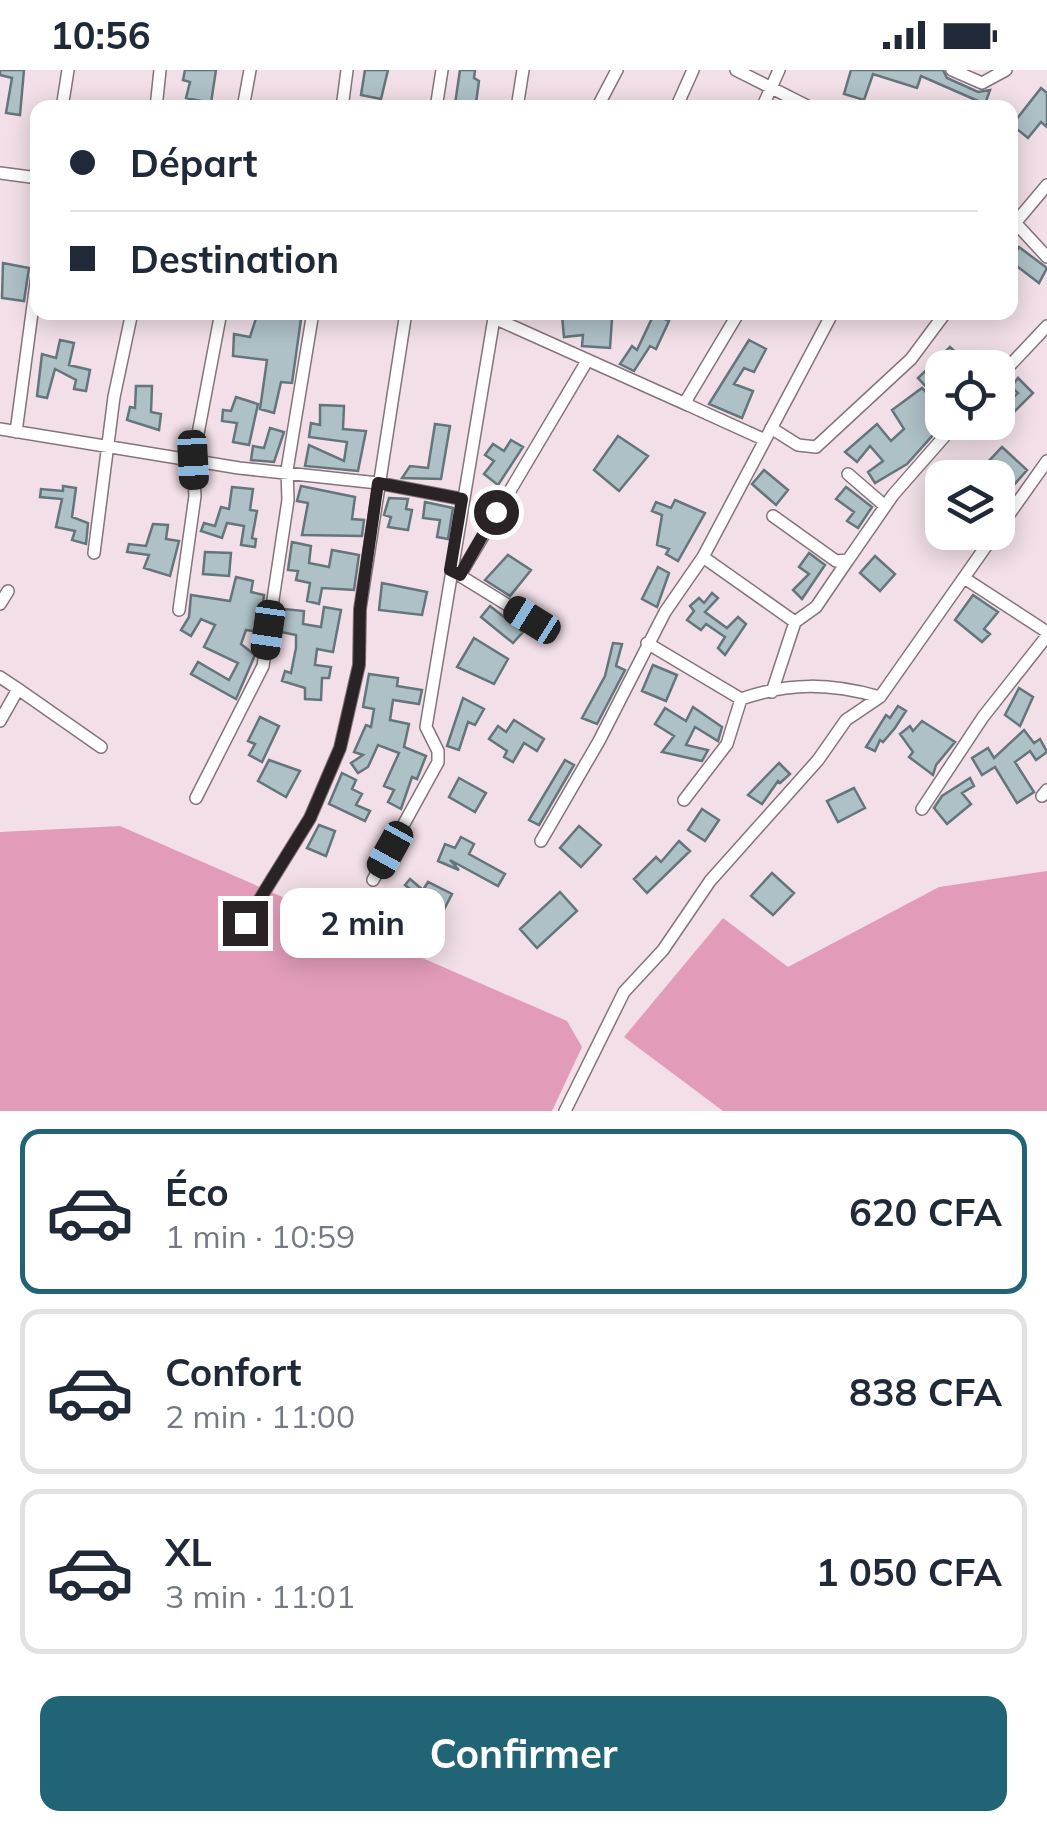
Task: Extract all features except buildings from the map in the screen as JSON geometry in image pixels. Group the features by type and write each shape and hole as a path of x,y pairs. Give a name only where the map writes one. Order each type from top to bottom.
{"street":[{"path":"63,100 68,70"},
{"path":"157,100 160,70"},
{"path":"244,100 250,70"},
{"path":"343,100 347,70"},
{"path":"437,100 442,70"},
{"path":"518,100 523,70"},
{"path":"601,100 616,70"},
{"path":"679,100 692,70"},
{"path":"736,70 795,100"},
{"path":"765,100 780,70"},
{"path":"952,70 982,82 1006,70"},
{"path":"0,173 30,177"},
{"path":"1018,216 1047,185"},
{"path":"1018,228 1047,257"},
{"path":"16,432 31,320"},
{"path":"94,553 111,450 114,396 130,320"},
{"path":"179,610 195,496 193,460 219,320"},
{"path":"196,798 263,666 288,500 287,470 312,320"},
{"path":"245,923 310,818 340,748 359,665 360,609 405,320"},
{"path":"373,880 438,762 438,751 426,727 455,573 462,499 493,320"},
{"path":"504,320 688,405 798,445 816,447 911,359 940,320"},
{"path":"688,405 687,399 734,320"},
{"path":"541,840 600,741 647,644 704,557 829,320"},
{"path":"1015,360 1047,326"},
{"path":"455,573 587,361"},
{"path":"0,430 111,450 378,483 462,499"},
{"path":"772,692 796,622 816,607 885,506 942,440"},
{"path":"1015,505 1047,461"},
{"path":"848,474 885,506"},
{"path":"773,516 836,562 848,560"},
{"path":"565,1111 624,992 656,960 710,881 818,760 846,720 880,697 983,550"},
{"path":"704,557 796,622"},
{"path":"455,573 532,620"},
{"path":"922,809 983,716 1047,634 964,578"},
{"path":"0,604 8,591"},
{"path":"647,644 741,699 803,684 824,684 880,697"},
{"path":"0,677 101,748"},
{"path":"0,721 18,690"},
{"path":"684,800 727,744 741,699"}],"shaded area":[{"path":"120,826 567,1021 582,1047 552,1111 0,1111 0,832"},
{"path":"1047,871 1047,1111 723,1111 624,1037 723,918 788,967 939,887"}],"route":[{"path":"245,923 310,818 340,748 359,665 360,609 378,483 462,499 450,570 460,575 496,512"}]}
